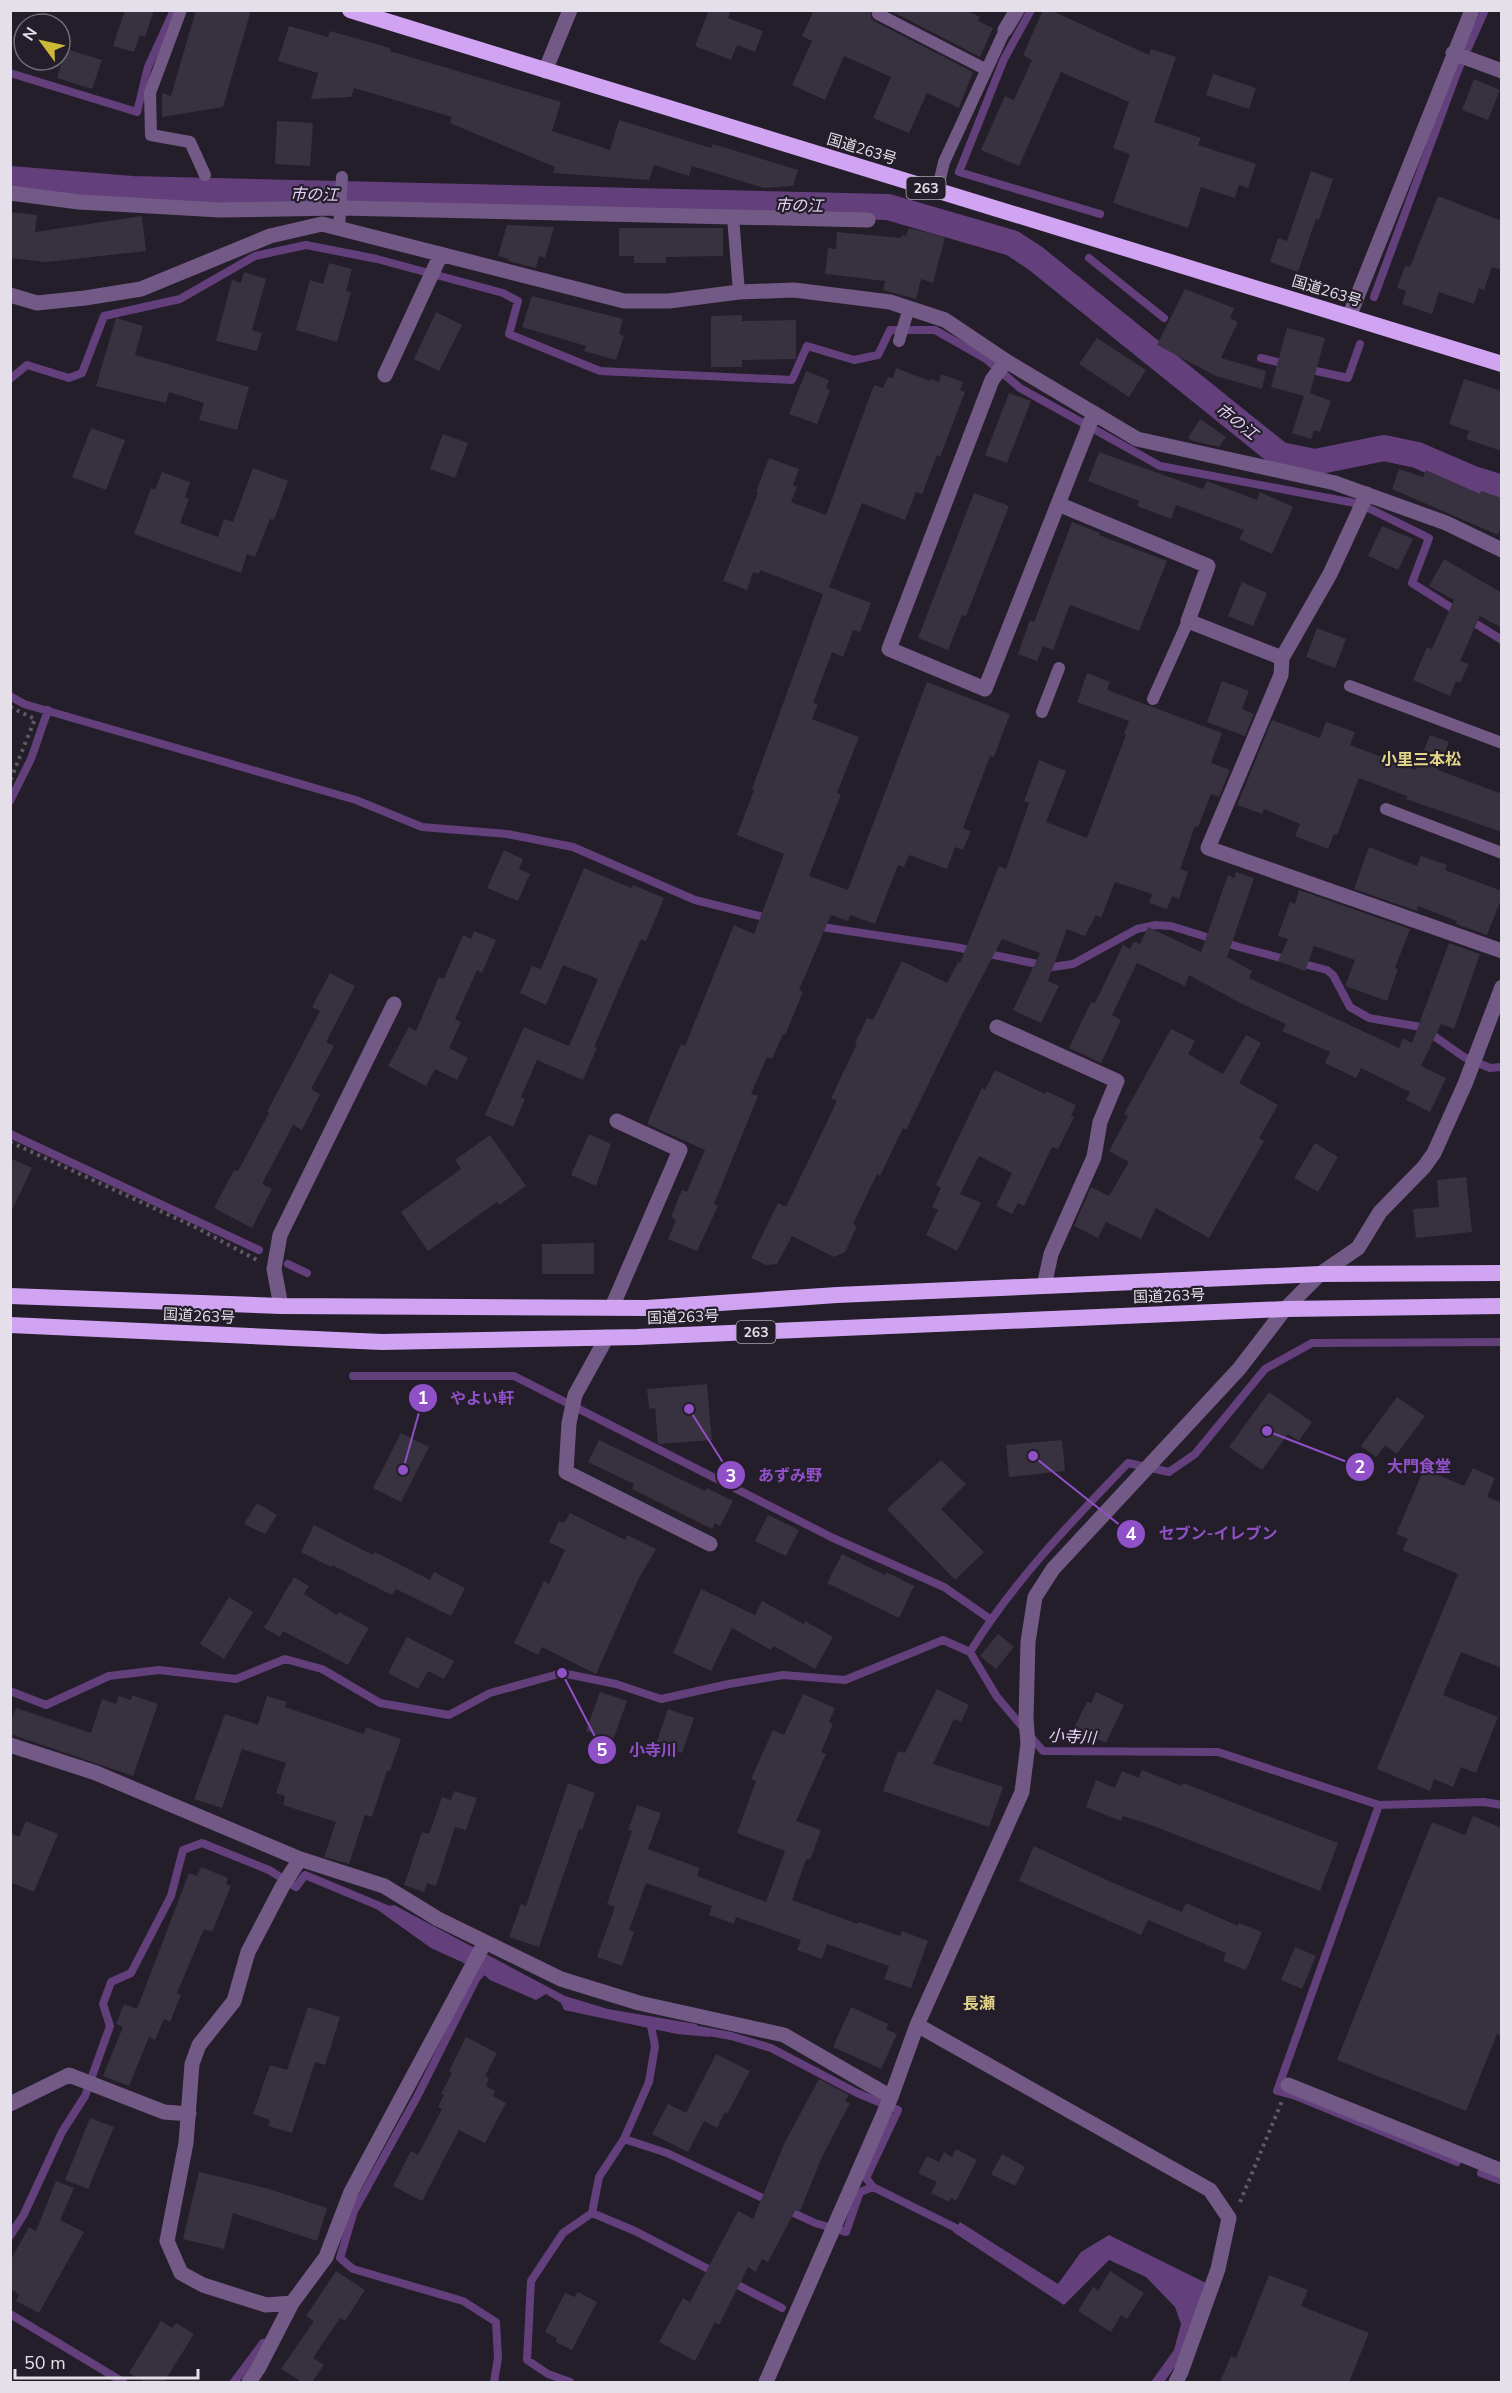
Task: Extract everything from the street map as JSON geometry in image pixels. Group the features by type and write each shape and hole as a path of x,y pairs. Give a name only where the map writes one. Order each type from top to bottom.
{"highway":[{"name":"国道263号","path":"350,10 1502,364"},
{"name":"国道263号","path":"10,1296 281,1306 647,1308 837,1295 1320,1274 1502,1273"},
{"name":"国道263号","path":"10,1325 382,1342 607,1337 1286,1309 1502,1306"}],"street":[{"path":"545,71 570,10"},
{"path":"1005,30 1017,10"},
{"path":"1349,317 1472,10"},
{"path":"1453,53 1502,71"},
{"path":"10,193 79,201 220,210 340,208 867,220"},
{"path":"10,295 37,303 141,289 270,236 322,224 339,228 434,268 624,301 669,301 739,292 794,290 890,302 908,313 945,320 1006,361 1137,439 1335,483 1446,524 1502,550"},
{"path":"385,375 434,268"},
{"path":"1006,361 992,380 889,649 985,689 1094,414"},
{"path":"1367,494 1330,574 1282,658 1281,675 1208,848 1502,951"},
{"path":"1058,504 1208,566 1188,621 1282,658"},
{"path":"766,2382 891,2097 917,2025 1022,1792 1028,1744 1026,1719 1028,1642 1035,1597 1053,1569 1239,1369 1286,1309 1320,1274 1358,1248 1380,1212 1424,1167 1434,1153 1465,1084 1502,987"},
{"path":"281,1306 274,1269 280,1235 394,1005"},
{"path":"997,1027 1117,1081 1100,1122 1094,1157 1050,1254 1044,1286"},
{"path":"612,1307 680,1150 617,1121"},
{"path":"607,1337 575,1395 569,1423 566,1472 710,1544"},
{"path":"10,1745 96,1773 296,1865 384,1886 438,1919 561,1979 639,2003 784,2035 891,2097"},
{"path":"292,2303 266,2305 203,2286 181,2273 167,2241 186,2143 192,2064 199,2045 234,2001 248,1952 296,1865"},
{"path":"249,2382 260,2367 292,2303 326,2257 351,2192 484,1942"},
{"path":"917,2025 1210,2190 1229,2218 1218,2269 1176,2382"},
{"path":"10,2104 69,2075 164,2112 189,2114"},
{"path":"1288,2085 1502,2171"}],"lane":[{"path":"181,10 150,93 151,135 190,142 205,176"},
{"path":"880,10 878,14 986,69"},
{"path":"937,192 944,162 1005,30"},
{"path":"339,228 342,177"},
{"path":"733,217 739,292"},
{"path":"898,341 908,313"},
{"path":"1153,699 1188,621"},
{"path":"1042,712 1059,668"},
{"path":"1350,686 1502,743"},
{"path":"1386,809 1502,854"}],"path":[{"path":"10,707 35,719 10,781"},
{"path":"10,1142 193,1226 274,1269"},
{"path":"1225,2212 1242,2200 1282,2101"}],"shaded area":[{"path":"394,1905 565,1996 608,2009 696,2024 710,2037 677,2034 564,2010 561,2003 546,1994 536,2000 490,1980 477,1969 431,1948 375,1908"},
{"path":"960,2222 1058,2284 1081,2252 1109,2235 1208,2284 1183,2356 1164,2382 1151,2382 1174,2350 1181,2324 1175,2307 1146,2277 1109,2260 1064,2305 953,2232"}],"building":[{"path":"125,10 154,10 145,37 140,35 134,52 113,46"},
{"path":"196,10 251,10 223,107 162,117 162,93 171,96"},
{"path":"709,10 731,10 728,18 763,31 755,52 737,45 731,60 695,46"},
{"path":"814,10 871,10 871,18 874,21 973,72 959,108 927,93 909,133 873,118 891,77 844,56 825,100 792,85 812,41 802,36"},
{"path":"889,10 966,10 980,17 978,21 993,28 980,57"},
{"path":"1043,10 1050,10 1149,55 1151,49 1176,57 1154,122 1201,138 1198,145 1256,164 1248,188 1239,185 1235,198 1201,187 1188,228 1113,203 1130,154 1113,148 1129,102 1061,72 1019,166 981,150 1005,96 1014,100 1032,60 1023,55"},
{"path":"289,26 328,37 330,31 561,102 552,131 610,150 619,120 711,148 713,144 798,170 793,186 764,188 692,166 689,176 654,165 649,180 553,173 555,167 450,123 452,117 354,88 351,97 311,99 318,73 278,61"},
{"path":"72,51 102,60 92,89 57,78 59,72 72,72"},
{"path":"1213,74 1256,88 1249,109 1206,95"},
{"path":"1474,79 1500,90 1488,120 1462,110"},
{"path":"277,121 313,123 310,166 275,164"},
{"path":"1311,171 1333,179 1319,220 1316,219 1298,272 1270,262 1278,238 1287,241"},
{"path":"1438,196 1502,221 1502,270 1492,267 1484,290 1479,288 1474,304 1439,292 1432,314 1402,304 1406,291 1397,288 1405,266 1410,267"},
{"path":"10,212 37,215 35,232 142,216 146,251 47,262 10,258"},
{"path":"507,225 554,227 545,258 539,256 536,268 498,256"},
{"path":"619,228 723,228 723,256 666,257 666,263 634,263 634,256 619,256"},
{"path":"909,228 945,237 933,283 921,279 916,299 883,290 885,281 825,274 828,248 836,249 837,232 901,238 902,235 906,236"},
{"path":"329,263 352,269 346,291 351,292 337,342 296,330 310,280 323,284"},
{"path":"244,272 266,279 252,330 262,333 257,351 216,341 232,280 241,283"},
{"path":"1185,289 1234,308 1230,318 1238,322 1221,358 1266,371 1262,389 1216,376 1157,345"},
{"path":"532,296 623,319 619,334 624,336 616,360 584,351 586,346 522,327"},
{"path":"436,312 462,325 439,371 414,359"},
{"path":"742,315 742,321 796,320 796,359 742,360 742,367 711,367 711,316"},
{"path":"116,318 143,326 135,355 249,387 237,430 199,420 204,403 169,392 166,403 96,386"},
{"path":"1287,328 1325,338 1310,393 1331,401 1320,432 1314,430 1311,439 1292,433 1304,396 1271,387"},
{"path":"1097,338 1146,370 1129,397 1079,364"},
{"path":"896,368 930,381 931,379 939,382 941,374 963,382 960,390 965,392 940,457 937,455 922,494 916,492 905,520 862,503 829,587 871,603 860,632 853,630 843,657 832,652 813,703 818,704 812,719 859,737 837,793 841,794 809,876 848,890 927,682 1010,714 994,757 990,756 963,828 971,831 963,850 955,847 947,869 909,855 904,867 898,865 875,924 850,915 848,921 831,915 799,990 803,992 785,1035 783,1034 772,1059 767,1057 751,1094 758,1096 714,1204 718,1206 697,1251 668,1239 676,1220 671,1217 682,1190 687,1192 705,1150 647,1124 681,1044 685,1046 734,925 754,934 784,854 737,835 823,594 760,570 759,574 753,572 747,590 723,581 758,493 756,492 769,458 799,469 793,485 797,487 791,502 826,515 874,385 883,388 888,377 893,378"},
{"path":"806,371 829,380 826,388 830,390 817,424 789,414"},
{"path":"1464,379 1502,391 1502,451 1466,439 1469,431 1449,424"},
{"path":"1009,393 1031,401 1007,463 985,455"},
{"path":"1200,419 1226,437 1219,447 1188,438"},
{"path":"91,428 125,440 106,490 72,477"},
{"path":"443,434 468,443 455,478 430,469"},
{"path":"1099,452 1203,489 1207,481 1257,500 1260,492 1293,507 1272,554 1239,539 1244,530 1176,505 1171,519 1137,506 1139,501 1088,481"},
{"path":"253,468 288,481 274,520 270,519 255,557 247,554 241,573 134,534 151,488 155,490 162,472 190,482 185,497 189,499 180,523 218,537 224,519 233,522"},
{"path":"1399,469 1423,477 1426,470 1480,494 1481,491 1502,498 1502,524 1498,535 1392,489"},
{"path":"974,493 1009,506 966,616 962,615 948,650 918,638"},
{"path":"1072,522 1167,561 1139,631 1070,605 1053,650 1043,646 1037,661 1018,654 1030,620 1034,622"},
{"path":"1382,526 1413,539 1398,570 1368,556"},
{"path":"1444,559 1502,593 1502,628 1480,616 1460,661 1469,664 1460,683 1456,681 1450,696 1413,680 1427,647 1432,649 1454,600 1429,586"},
{"path":"1242,582 1267,593 1253,626 1228,616"},
{"path":"1317,628 1346,639 1335,668 1306,657"},
{"path":"1087,673 1110,682 1107,690 1222,733 1211,763 1230,770 1219,797 1211,794 1198,827 1195,826 1180,869 1188,872 1179,899 1172,896 1167,909 1149,903 1152,894 1115,882 1101,918 1096,915 1085,936 1067,929 1048,981 1059,986 1041,1023 1013,1010 1040,953 1002,939 906,1130 903,1128 880,1176 877,1174 853,1224 857,1226 845,1252 834,1257 792,1236 777,1264 766,1265 751,1258 778,1203 786,1207 837,1101 831,1098 857,1044 855,1043 867,1018 873,1020 902,961 947,983 958,962 960,963 999,866 1006,869 1029,803 1024,801 1039,760 1066,771 1046,822 1087,838 1126,735 1124,734 1129,721 1077,702"},
{"path":"1222,681 1249,691 1242,709 1254,714 1245,736 1207,722"},
{"path":"1272,720 1320,738 1326,722 1355,732 1350,745 1416,770 1430,735 1449,742 1438,770 1502,794 1502,832 1406,799 1407,796 1359,778 1337,835 1334,834 1328,849 1295,836 1300,824 1264,809 1262,814 1237,805"},
{"path":"1369,847 1417,866 1421,856 1447,865 1445,870 1502,891 1502,897 1487,935 1456,924 1457,921 1418,906 1417,911 1354,889"},
{"path":"504,850 523,859 519,869 530,874 518,901 487,888"},
{"path":"584,868 631,888 633,885 664,898 646,941 641,939 594,1047 597,1048 583,1080 537,1060 521,1097 525,1099 513,1127 485,1115 524,1027 569,1046 598,979 563,965 546,1005 520,993 532,966 541,969"},
{"path":"1236,872 1254,878 1227,957 1252,971 1249,978 1399,1048 1403,1038 1412,1043 1449,943 1480,954 1454,1029 1441,1024 1421,1066 1446,1078 1430,1112 1406,1100 1410,1092 1361,1068 1356,1078 1325,1063 1330,1052 1282,1031 1286,1024 1240,1003 1189,975 1185,986 1137,963 1112,1015 1121,1020 1101,1063 1069,1048 1091,1002 1095,1003 1123,945 1130,949 1134,941 1140,944 1148,927 1201,952 1228,875 1234,878"},
{"path":"1299,890 1410,929 1395,968 1398,969 1387,1001 1345,986 1355,960 1314,946 1305,971 1278,961 1288,939 1278,936 1290,902 1295,904"},
{"path":"474,931 496,940 482,973 477,970 455,1019 461,1022 449,1048 468,1058 457,1080 435,1069 426,1086 388,1066 409,1027 416,1031 439,977 444,979 463,935 471,939"},
{"path":"330,973 355,986 326,1042 334,1046 311,1089 320,1094 302,1130 293,1125 262,1184 272,1189 252,1228 214,1208 234,1170 238,1171 320,1011 312,1007"},
{"path":"1171,1029 1195,1041 1188,1054 1223,1074 1246,1035 1261,1043 1239,1083 1278,1105 1259,1138 1264,1141 1209,1238 1156,1208 1141,1239 1106,1222 1098,1238 1074,1226 1091,1187 1109,1196 1129,1162 1109,1151 1128,1116 1124,1114"},
{"path":"995,1070 1045,1094 1046,1091 1076,1105 1071,1116 1074,1117 1058,1149 1052,1147 1024,1206 1018,1203 1012,1214 996,1206 1012,1173 979,1156 960,1194 981,1203 957,1251 926,1235 938,1210 932,1207 941,1188 936,1185 982,1088 985,1090"},
{"path":"589,1134 611,1144 596,1186 571,1175"},
{"path":"490,1135 526,1186 499,1205 497,1202 428,1251 401,1212 461,1169 455,1160"},
{"path":"1315,1143 1338,1157 1318,1192 1294,1178"},
{"path":"10,1158 32,1168 10,1214"},
{"path":"1466,1177 1472,1232 1416,1238 1413,1209 1439,1207 1437,1180"},
{"path":"594,1243 594,1274 542,1274 542,1244"},
{"path":"707,1384 712,1440 658,1444 655,1408 649,1409 647,1389"},
{"path":"1269,1392 1312,1422 1299,1441 1288,1434 1262,1470 1229,1447"},
{"path":"1397,1397 1425,1416 1397,1454 1385,1445 1376,1457 1361,1446"},
{"path":"401,1433 429,1447 401,1502 373,1488"},
{"path":"599,1440 705,1491 707,1488 733,1501 720,1526 715,1523 712,1529 632,1489 634,1484 588,1462"},
{"path":"1062,1440 1065,1471 1009,1477 1006,1445"},
{"path":"941,1460 966,1484 941,1509 984,1552 955,1580 887,1509"},
{"path":"1473,1468 1495,1478 1487,1497 1502,1503 1502,1668 1461,1652 1443,1695 1498,1717 1476,1773 1461,1767 1453,1787 1434,1779 1430,1791 1377,1769 1458,1574 1402,1550 1408,1539 1396,1534 1424,1469 1464,1486"},
{"path":"257,1503 277,1515 265,1534 244,1524"},
{"path":"570,1513 625,1540 627,1535 656,1549 639,1578 596,1674 542,1647 538,1655 514,1643 544,1581 549,1584 565,1550 549,1542 559,1521 564,1523"},
{"path":"768,1515 799,1530 786,1556 755,1541"},
{"path":"314,1525 373,1555 375,1552 430,1580 434,1572 465,1588 451,1616 396,1589 392,1595 301,1552"},
{"path":"842,1554 914,1586 899,1618 827,1583"},
{"path":"294,1577 309,1586 304,1594 337,1615 339,1612 369,1628 348,1665 283,1631 280,1637 264,1628"},
{"path":"701,1589 755,1615 762,1601 833,1637 815,1669 774,1646 771,1650 732,1628 711,1671 673,1653"},
{"path":"229,1597 253,1612 224,1659 200,1644"},
{"path":"998,1634 1014,1647 996,1669 980,1656"},
{"path":"407,1637 454,1661 444,1679 428,1671 418,1689 388,1673"},
{"path":"937,1689 969,1705 961,1722 954,1719 933,1764 1003,1787 989,1827 883,1791 898,1751 905,1753"},
{"path":"600,1692 627,1701 613,1740 586,1731"},
{"path":"1096,1692 1124,1705 1106,1743 1074,1728 1087,1702 1091,1703"},
{"path":"803,1694 835,1708 829,1722 833,1724 821,1752 826,1754 796,1821 821,1830 810,1860 806,1859 792,1900 858,1924 859,1922 900,1936 902,1931 928,1941 911,1988 884,1979 889,1966 827,1944 822,1959 797,1950 801,1940 736,1917 734,1924 709,1915 712,1906 646,1883 629,1930 634,1932 622,1966 597,1957 615,1907 607,1904 632,1831 628,1830 637,1805 661,1813 648,1849 700,1868 697,1876 766,1902 785,1851 737,1833 756,1781 751,1779 773,1730 784,1735"},
{"path":"132,1695 158,1704 133,1776 10,1734 10,1723 16,1708 91,1733 102,1699 116,1704 119,1696 131,1700"},
{"path":"267,1696 287,1702 285,1707 364,1734 366,1727 401,1739 390,1771 387,1771 372,1817 365,1815 349,1864 324,1857 336,1822 283,1805 285,1796 276,1793 286,1763 242,1749 222,1808 194,1799 225,1714 258,1725"},
{"path":"668,1709 694,1718 682,1753 656,1744"},
{"path":"1142,1770 1182,1786 1183,1783 1338,1843 1320,1891 1148,1824 1123,1816 1121,1821 1086,1807 1096,1780 1115,1788 1122,1771 1139,1778"},
{"path":"568,1783 595,1793 582,1830 579,1829 539,1947 509,1937 521,1904 526,1906"},
{"path":"454,1791 477,1798 466,1830 455,1827 436,1886 427,1883 424,1892 404,1885 422,1832 429,1834 442,1797 451,1800"},
{"path":"1473,1816 1502,1828 1502,2036 1497,2034 1466,2111 1337,2060 1432,1822 1465,1835"},
{"path":"26,1821 58,1834 34,1892 10,1882 10,1833 19,1837"},
{"path":"1034,1846 1182,1912 1186,1903 1238,1926 1239,1923 1262,1932 1246,1970 1223,1961 1226,1953 1148,1920 1141,1935 1019,1881"},
{"path":"201,1867 228,1878 226,1884 231,1886 212,1932 204,1929 177,1993 181,1995 170,2022 164,2019 155,2040 149,2037 129,2086 103,2076 123,2027 116,2024 124,2004 137,2009 189,1873 197,1876"},
{"path":"1295,1947 1316,1956 1302,1989 1281,1980"},
{"path":"308,2007 340,2017 325,2065 315,2062 292,2133 268,2126 270,2120 253,2114 270,2065 287,2070"},
{"path":"851,2007 888,2024 886,2029 897,2034 881,2069 833,2047"},
{"path":"466,2037 497,2053 485,2076 489,2078 486,2086 495,2091 493,2096 506,2103 485,2143 459,2130 422,2201 393,2186 411,2151 418,2155 442,2109 438,2107 444,2095 441,2094 452,2073 449,2071"},
{"path":"716,2054 750,2071 717,2128 704,2121 688,2152 652,2134 668,2104 686,2113"},
{"path":"819,2079 849,2095 845,2101 850,2103 822,2157 800,2211 796,2209 768,2262 762,2259 756,2272 748,2267 719,2325 715,2322 695,2361 659,2342 683,2298 690,2302 738,2211 753,2219 785,2142"},
{"path":"90,2118 114,2127 88,2189 65,2180"},
{"path":"956,2149 977,2160 956,2201 951,2198 949,2202 931,2193 937,2182 918,2173 927,2156 939,2162 944,2152 952,2157"},
{"path":"1002,2154 1025,2167 1015,2186 991,2174"},
{"path":"199,2172 266,2188 327,2208 317,2241 233,2213 224,2249 183,2239"},
{"path":"56,2181 74,2188 60,2220 84,2232 39,2313 16,2301 19,2294 10,2289 10,2261 29,2227 36,2231"},
{"path":"336,2271 365,2290 345,2321 340,2318 313,2358 324,2365 312,2382 302,2382 281,2369 314,2321 306,2316"},
{"path":"1110,2271 1144,2293 1127,2319 1121,2315 1111,2332 1078,2311 1093,2287 1098,2291"},
{"path":"1269,2275 1308,2290 1301,2306 1369,2333 1349,2382 1220,2382 1231,2356 1236,2358"},
{"path":"578,2292 597,2302 572,2350 556,2342 557,2338 545,2332 565,2293 575,2297"},
{"path":"161,2321 172,2328 176,2323 194,2334 164,2382 145,2382 129,2373"}],"waterway":[{"path":"10,73 137,112 148,67 174,10"},
{"path":"1031,10 1004,59 959,172 1100,214"},
{"path":"1374,297 1458,70 1485,10"},
{"name":"市の江","path":"10,179 132,189 888,207 1012,243 1035,258 1280,455 1315,462 1384,448 1417,455 1473,479 1502,488"},
{"path":"10,379 27,365 69,378 82,373 104,316 180,299 255,256 306,245 377,259 503,293 518,301 509,334 600,371 792,380 807,346 854,360 878,355 890,330 935,330 986,359 1020,388 1160,466 1360,504 1429,538 1412,583 1458,612"},
{"path":"1089,258 1164,318"},
{"path":"1307,369 1348,378 1360,344"},
{"path":"1261,358 1286,364"},
{"path":"1468,619 1502,640"},
{"path":"10,696 24,704 356,800 422,827 507,834 573,847 695,900 768,918"},
{"path":"10,801 31,759 48,710"},
{"path":"815,926 955,947 1052,967 1073,964 1137,929 1156,925 1171,926 1327,970 1333,975 1350,1007 1369,1018 1421,1027 1464,1057 1490,1068 1502,1067"},
{"path":"10,1134 259,1250"},
{"path":"288,1264 307,1273"},
{"path":"970,1652 1024,1577 1064,1530 1128,1463 1169,1472 1195,1454 1265,1369 1312,1343 1502,1342"},
{"path":"353,1376 514,1376 833,1538 944,1587 990,1619"},
{"name":"小寺川","path":"10,1691 46,1705 109,1676 159,1670 236,1679 285,1659 322,1669 380,1703 449,1715 490,1693 562,1673 616,1684 661,1699 783,1675 845,1680 943,1640 970,1652 997,1697 1043,1751 1218,1752 1379,1805 1484,1802 1502,1805"},
{"path":"1379,1805 1277,2091 1296,2096 1457,2162"},
{"path":"10,2236 24,2214 62,2132 85,2096 110,2026 103,2004 111,1982 131,1973 171,1896 183,1850 202,1843 269,1870 296,1887 305,1875 389,1910"},
{"path":"487,1966 476,1979 418,2095 354,2211 340,2258 353,2269 463,2301 496,2322 498,2358 494,2382"},
{"path":"570,2382 548,2374 527,2360 531,2281 563,2233 592,2213 599,2177 624,2139 649,2082 655,2046 651,2026"},
{"path":"693,2029 731,2036 771,2048 857,2093 898,2110 866,2178 873,2187 964,2232"},
{"path":"624,2139 667,2153 769,2201"},
{"path":"1481,2173 1502,2181"},
{"path":"785,2209 815,2223 846,2232 860,2192 873,2187"},
{"path":"592,2213 635,2231 714,2272"},
{"path":"730,2281 782,2308"},
{"path":"10,2314 123,2382"},
{"path":"234,2382 263,2343"}],"place":[{"name":"あずみ野","path":"689,1409"},
{"name":"大門食堂","path":"1267,1431"},
{"name":"セブン-イレブン","path":"1033,1456"},
{"name":"やよい軒","path":"403,1470"},
{"name":"小寺川","path":"562,1673"}],"district":[{"name":"小里三本松","path":"1421,759"},
{"name":"長瀬","path":"979,2003"}]}
